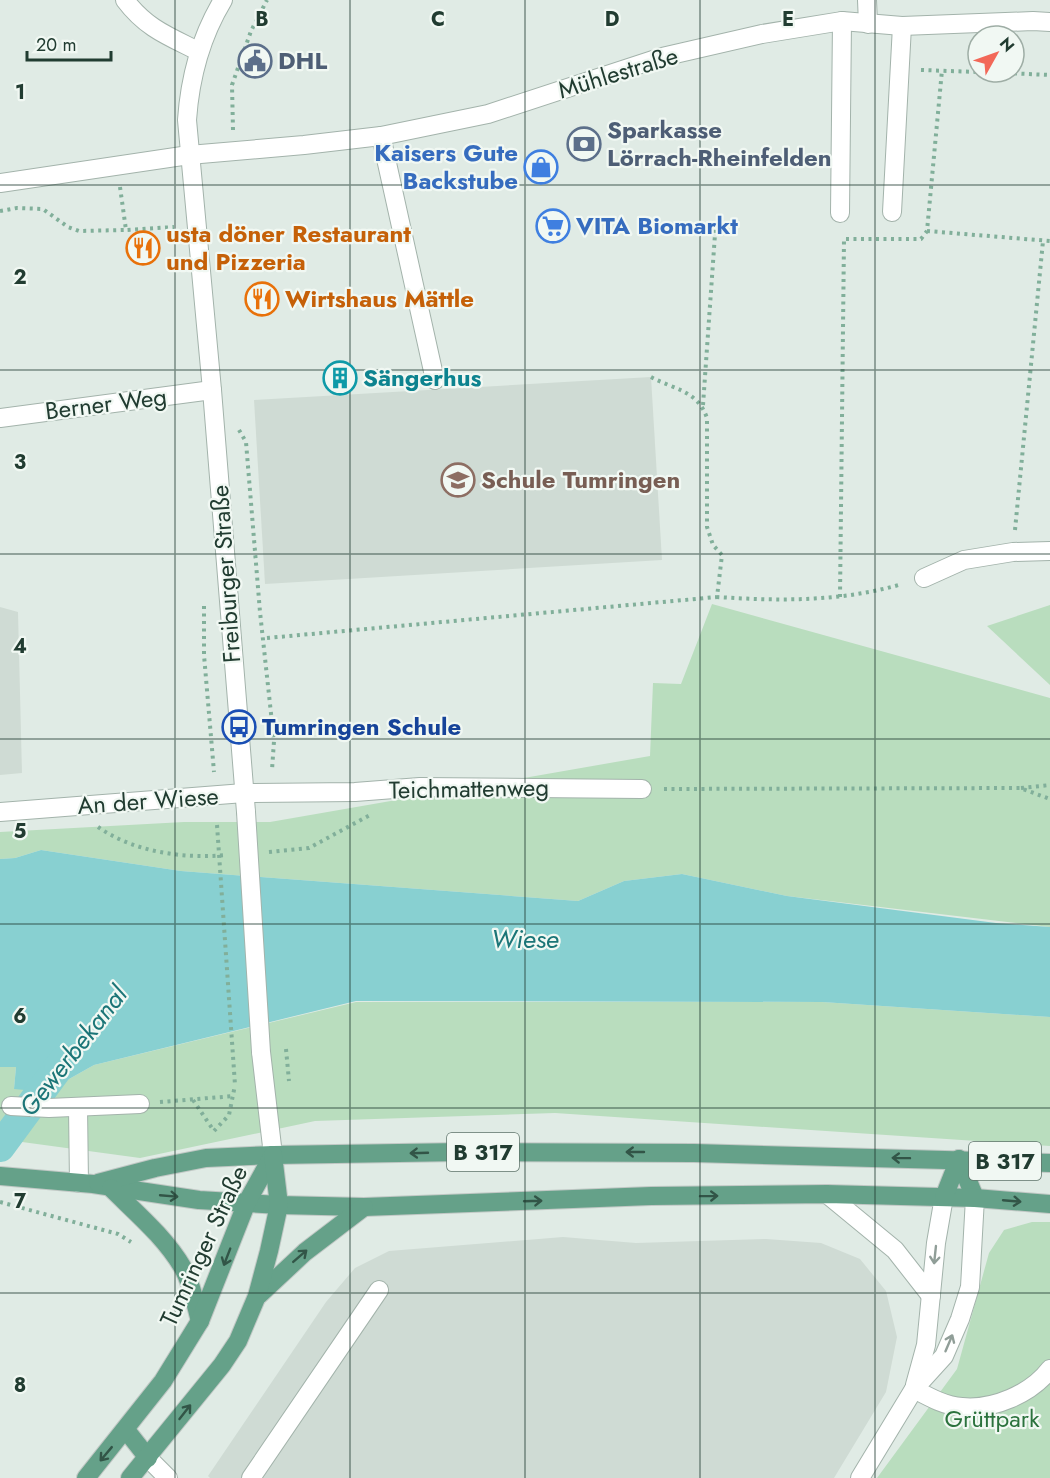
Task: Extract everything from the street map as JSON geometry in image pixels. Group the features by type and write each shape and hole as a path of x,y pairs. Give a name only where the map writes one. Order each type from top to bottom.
{"main road":[{"name":"B 317","path":"94,1185 155,1168 206,1158 273,1155 670,1152 1050,1163"},
{"name":"Tumringer Straße","path":"86,1478 163,1381 200,1321 247,1203 273,1155"},
{"name":"Tumringer Straße","path":"130,1478 222,1365 238,1341 257,1296 270,1251 279,1205 273,1155"},
{"path":"944,1197 959,1159"},
{"path":"959,1159 975,1198"},
{"name":"B 317","path":"0,1176 94,1185 199,1200 279,1205 364,1207 651,1196 827,1194 975,1198 1050,1204"},
{"path":"94,1185 156,1233 172,1252 191,1287 200,1321"},
{"path":"257,1296 305,1252 364,1207"},
{"path":"126,1430 148,1458"}],"street":[{"path":"125,0 154,30 198,51"},
{"name":"Freiburger Straße","path":"223,0 198,51 190,86 187,120 212,390 246,812 261,1052 273,1155"},
{"path":"867,0 868,24"},
{"path":"840,213 842,21"},
{"name":"Mühlestraße","path":"0,183 189,155 381,136 488,114 674,54 762,34 842,21 902,26 1050,22"},
{"path":"892,212 902,26"},
{"path":"381,136 435,380"},
{"name":"Berner Weg","path":"0,418 212,390"},
{"path":"924,578 963,560 1013,552 1050,551"},
{"name":"Teichmattenweg","path":"296,794 420,787 642,789"},
{"name":"An der Wiese","path":"0,812 244,793 296,794"},
{"path":"11,1106 49,1108 140,1104"},
{"path":"78,1107 94,1185"},
{"path":"827,1194 895,1250 931,1296"},
{"path":"914,1389 926,1345 936,1243 944,1197"},
{"path":"860,1478 914,1389 944,1356 960,1318 970,1287 975,1198"},
{"path":"251,1478 379,1290"},
{"path":"914,1389 942,1403 962,1407 988,1406 1019,1395 1043,1378 1050,1369"},
{"path":"148,1458 168,1478"}],"path":[{"path":"234,151 232,86 251,31 267,0"},
{"path":"840,597 844,239 921,239 927,231 942,70"},
{"path":"899,71 966,71"},
{"path":"1026,74 1050,75"},
{"path":"117,165 126,230"},
{"path":"0,211 17,208 43,209 68,227 79,231 196,226"},
{"path":"716,220 703,405 707,418 707,527 713,545 722,555 717,597"},
{"path":"927,231 1050,242"},
{"path":"1013,552 1043,241"},
{"path":"651,377 669,387 688,393 703,405"},
{"path":"235,425 246,442 260,612 274,741 270,793"},
{"path":"267,638 717,597 779,601 840,597 881,590 924,578"},
{"path":"204,600 204,655 216,795"},
{"path":"642,789 1020,788 1050,784"},
{"path":"1020,788 1050,799"},
{"path":"193,1100 214,1131 229,1115 236,1085 218,825"},
{"path":"140,1104 234,1096"},
{"path":"0,1202 118,1234 136,1245"}],"shaded area":[{"name":"Schule Tumringen","path":"651,377 662,560 265,584 254,400"},
{"path":"0,607 18,612 22,773 0,775"},
{"path":"563,1237 636,1243 766,1239 821,1243 860,1259 886,1291 897,1337 886,1392 834,1478 210,1478 208,1476 326,1302 355,1268 389,1251"}],"green space":[{"path":"712,604 1050,698 1050,927 787,896 682,874 624,881 578,901 181,871 41,850 15,858 0,859 0,832 184,822 270,822 650,756 653,683 681,684"},
{"path":"1050,605 1050,685 987,626"},
{"path":"356,1002 822,1002 1050,1017 1050,1146 555,1113 315,1121 140,1158 0,1139 0,1067 16,1067 14,1089 62,1083 94,1065"},
{"name":"Grüttpark","path":"1032,1222 1050,1222 1050,1478 877,1478 957,1369 989,1253 1004,1230"}],"water":[{"name":"Wiese","path":"41,850 181,871 578,901 624,881 682,874 787,896 996,923 1050,927 1050,1017 822,1002 356,1001 94,1065 62,1083 56,1093 14,1089 16,1067 0,1067 0,859 15,858"}],"waterway":[{"name":"Gewerbekanal","path":"0,1147 64,1060"}],"place":[{"name":"DHL","path":"255,61"},
{"name":"Sparkasse Lörrach-Rheinfelden","path":"584,144"},
{"name":"Kaisers Gute Backstube","path":"541,167"},
{"name":"VITA Biomarkt","path":"553,226"},
{"name":"usta döner Restaurant und Pizzeria","path":"143,248"},
{"name":"Wirtshaus Mättle","path":"262,299"},
{"name":"Sängerhus","path":"340,378"},
{"name":"Schule Tumringen","path":"458,480"},
{"name":"Tumringen Schule","path":"239,727"}]}
